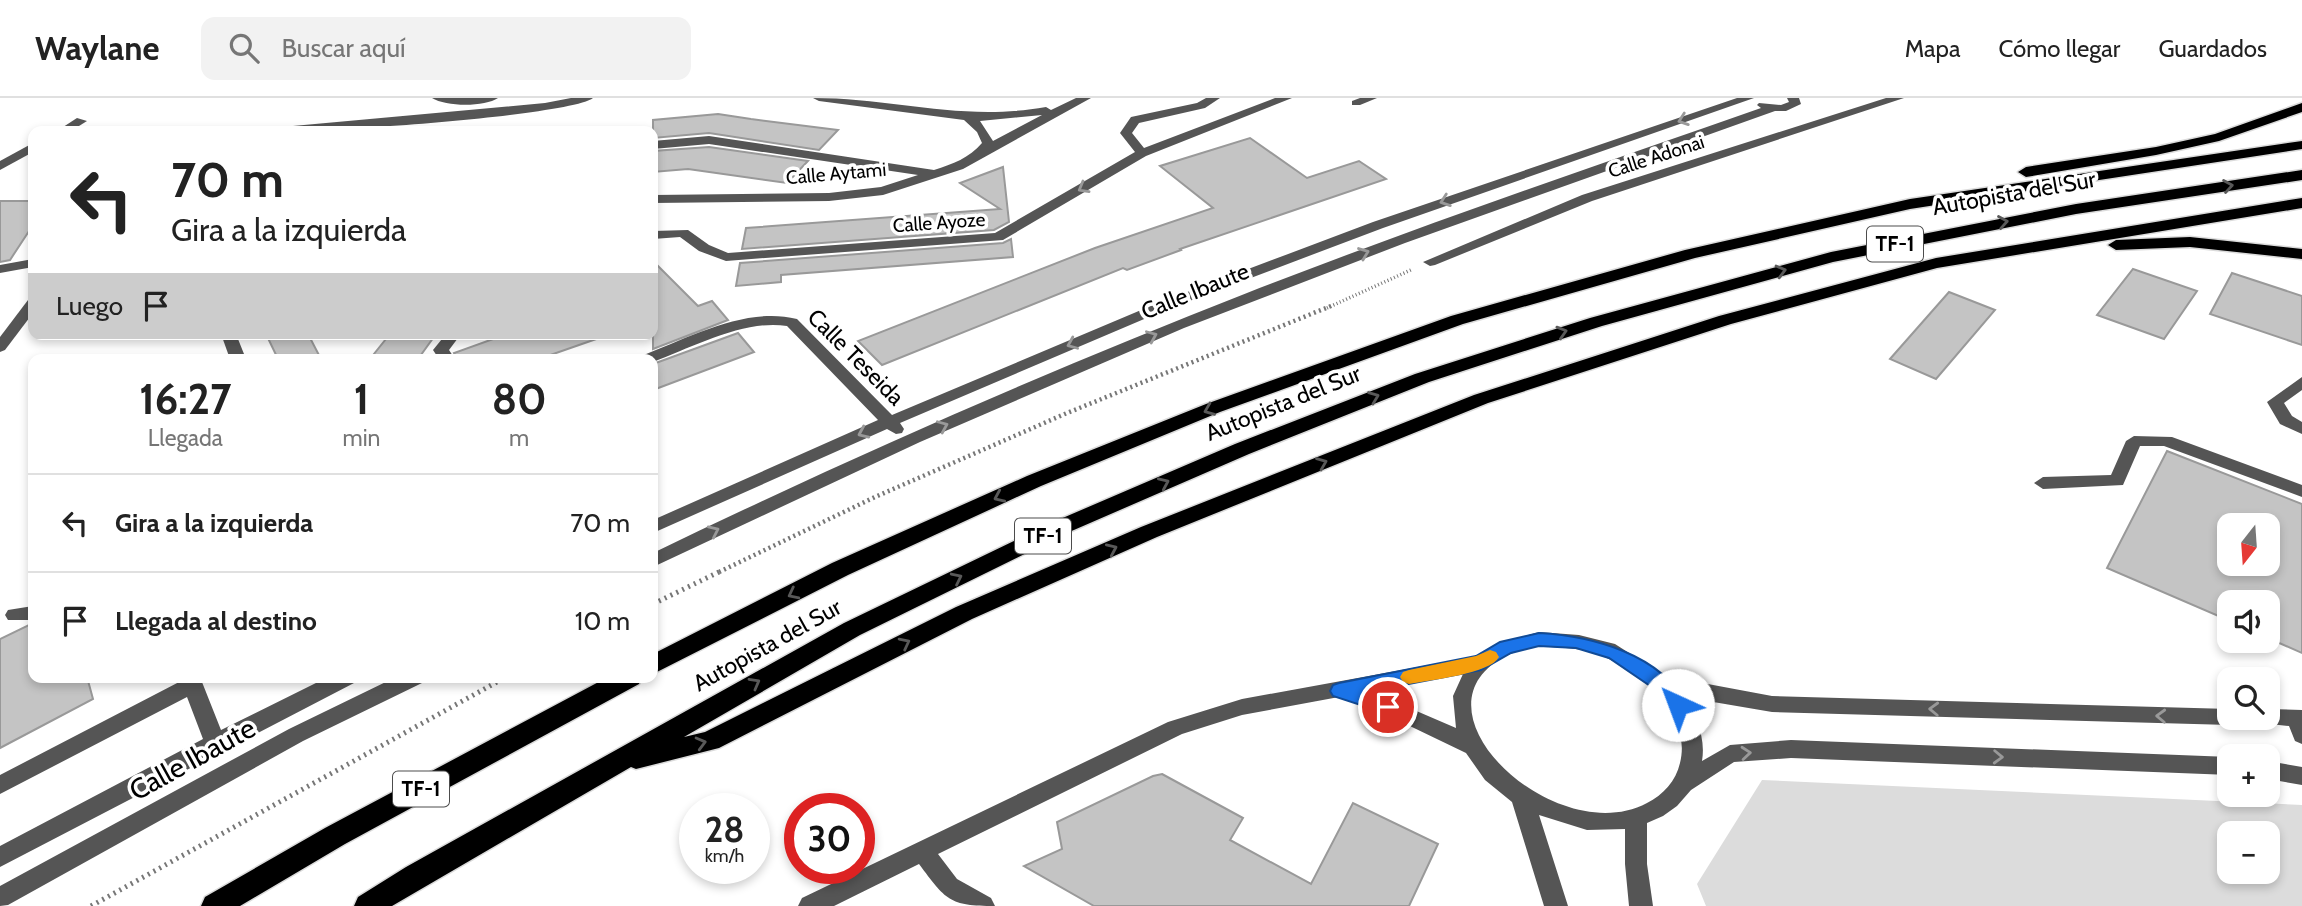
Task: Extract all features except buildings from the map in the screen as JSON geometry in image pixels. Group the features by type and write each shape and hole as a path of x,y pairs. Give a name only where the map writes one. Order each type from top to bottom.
{"highway":[{"path":"1910,204 1963,182 2156,151 2218,137 2302,107"},
{"name":"Autopista del Sur","path":"658,663 840,569 1022,487 1213,408 1457,320 1691,254 1910,204 2302,145"},
{"name":"Autopista del Sur","path":"368,906 852,629 1059,528 1242,449 1422,378 1596,322 1832,257 2076,209 2302,175"},
{"path":"611,765 710,741 964,613 1149,532 1481,400 1725,320 1936,263 2302,203"},
{"path":"1936,263 2090,246 2190,242 2302,254"},
{"name":"TF-1","path":"215,906 335,836 619,683"}],"street":[{"path":"438,98 459,101 492,98"},
{"path":"545,107 562,98"},
{"path":"337,126 545,107 587,98"},
{"path":"819,98 995,118 1034,114 1070,106 1084,98"},
{"path":"1142,153 1126,134 1135,120 1200,106 1214,98"},
{"name":"Calle Ayoze","path":"658,235 683,233 704,248 726,257 998,237 1142,153 1286,98"},
{"path":"1356,103 1371,98"},
{"name":"Calle Ibaute","path":"658,525 889,422 1158,308 1378,225 1748,98"},
{"path":"1755,98 1763,105 1772,107"},
{"name":"Calle Ibaute","path":"658,559 908,441 1179,325 1505,201 1772,107 1790,108 1796,104 1793,98"},
{"name":"Calle Adonai","path":"1430,262 1587,198 1898,98"},
{"name":"Calle Aytami","path":"658,199 829,197 883,191 940,174 1070,106"},
{"path":"965,116 981,125 987,137 988,144 974,158"},
{"path":"72,126 81,121"},
{"path":"658,145 709,140 940,174"},
{"path":"4,161 28,149"},
{"path":"1483,188 1505,201"},
{"path":"1378,225 1400,240"},
{"path":"0,269 28,264"},
{"path":"0,347 28,310"},
{"name":"Calle Teseida","path":"658,355 742,324 768,318 792,322 908,441"},
{"path":"444,354 441,350 449,340"},
{"path":"2302,382 2275,402 2286,420 2302,429"},
{"path":"2043,484 2118,481 2134,441 2166,441 2302,491"},
{"path":"810,906 1175,728 1242,707 1481,663 1507,647 1539,639 1576,642 1615,653 1659,683 1678,705 1689,726 1693,755 1686,782"},
{"path":"1481,663 1465,686 1462,705 1461,715 1471,746 1492,774 1522,797 1559,814 1599,821 1636,817 1666,804 1686,782 1730,754 1791,749 2217,765"},
{"path":"0,785 187,683"},
{"path":"192,683 215,743"},
{"name":"Calle Ibaute","path":"0,857 335,683"},
{"name":"Calle Ibaute","path":"0,898 296,735 403,683"},
{"path":"1659,683 1772,704 2217,717"},
{"path":"1339,691 1368,698 1427,723 1471,746"},
{"path":"283,708 296,735"},
{"path":"2280,720 2300,723"},
{"path":"2280,772 2302,776"},
{"path":"1522,797 1556,906"},
{"path":"1636,817 1636,864 1641,906"},
{"path":"922,851 949,886 983,906"}],"path":[{"path":"658,602 874,497 1067,413 1291,324 1430,262"},
{"path":"91,906 495,683"}],"shaded area":[{"path":"1762,780 2217,801 2217,807 2302,805 2302,906 1706,906 1697,884"}],"slow traffic":[{"path":"1409,677 1481,663 1490,657"}],"route":[{"path":"1388,707 1368,698 1339,691 1481,663 1507,647 1539,639 1593,645 1615,653 1659,683 1678,705"}]}
